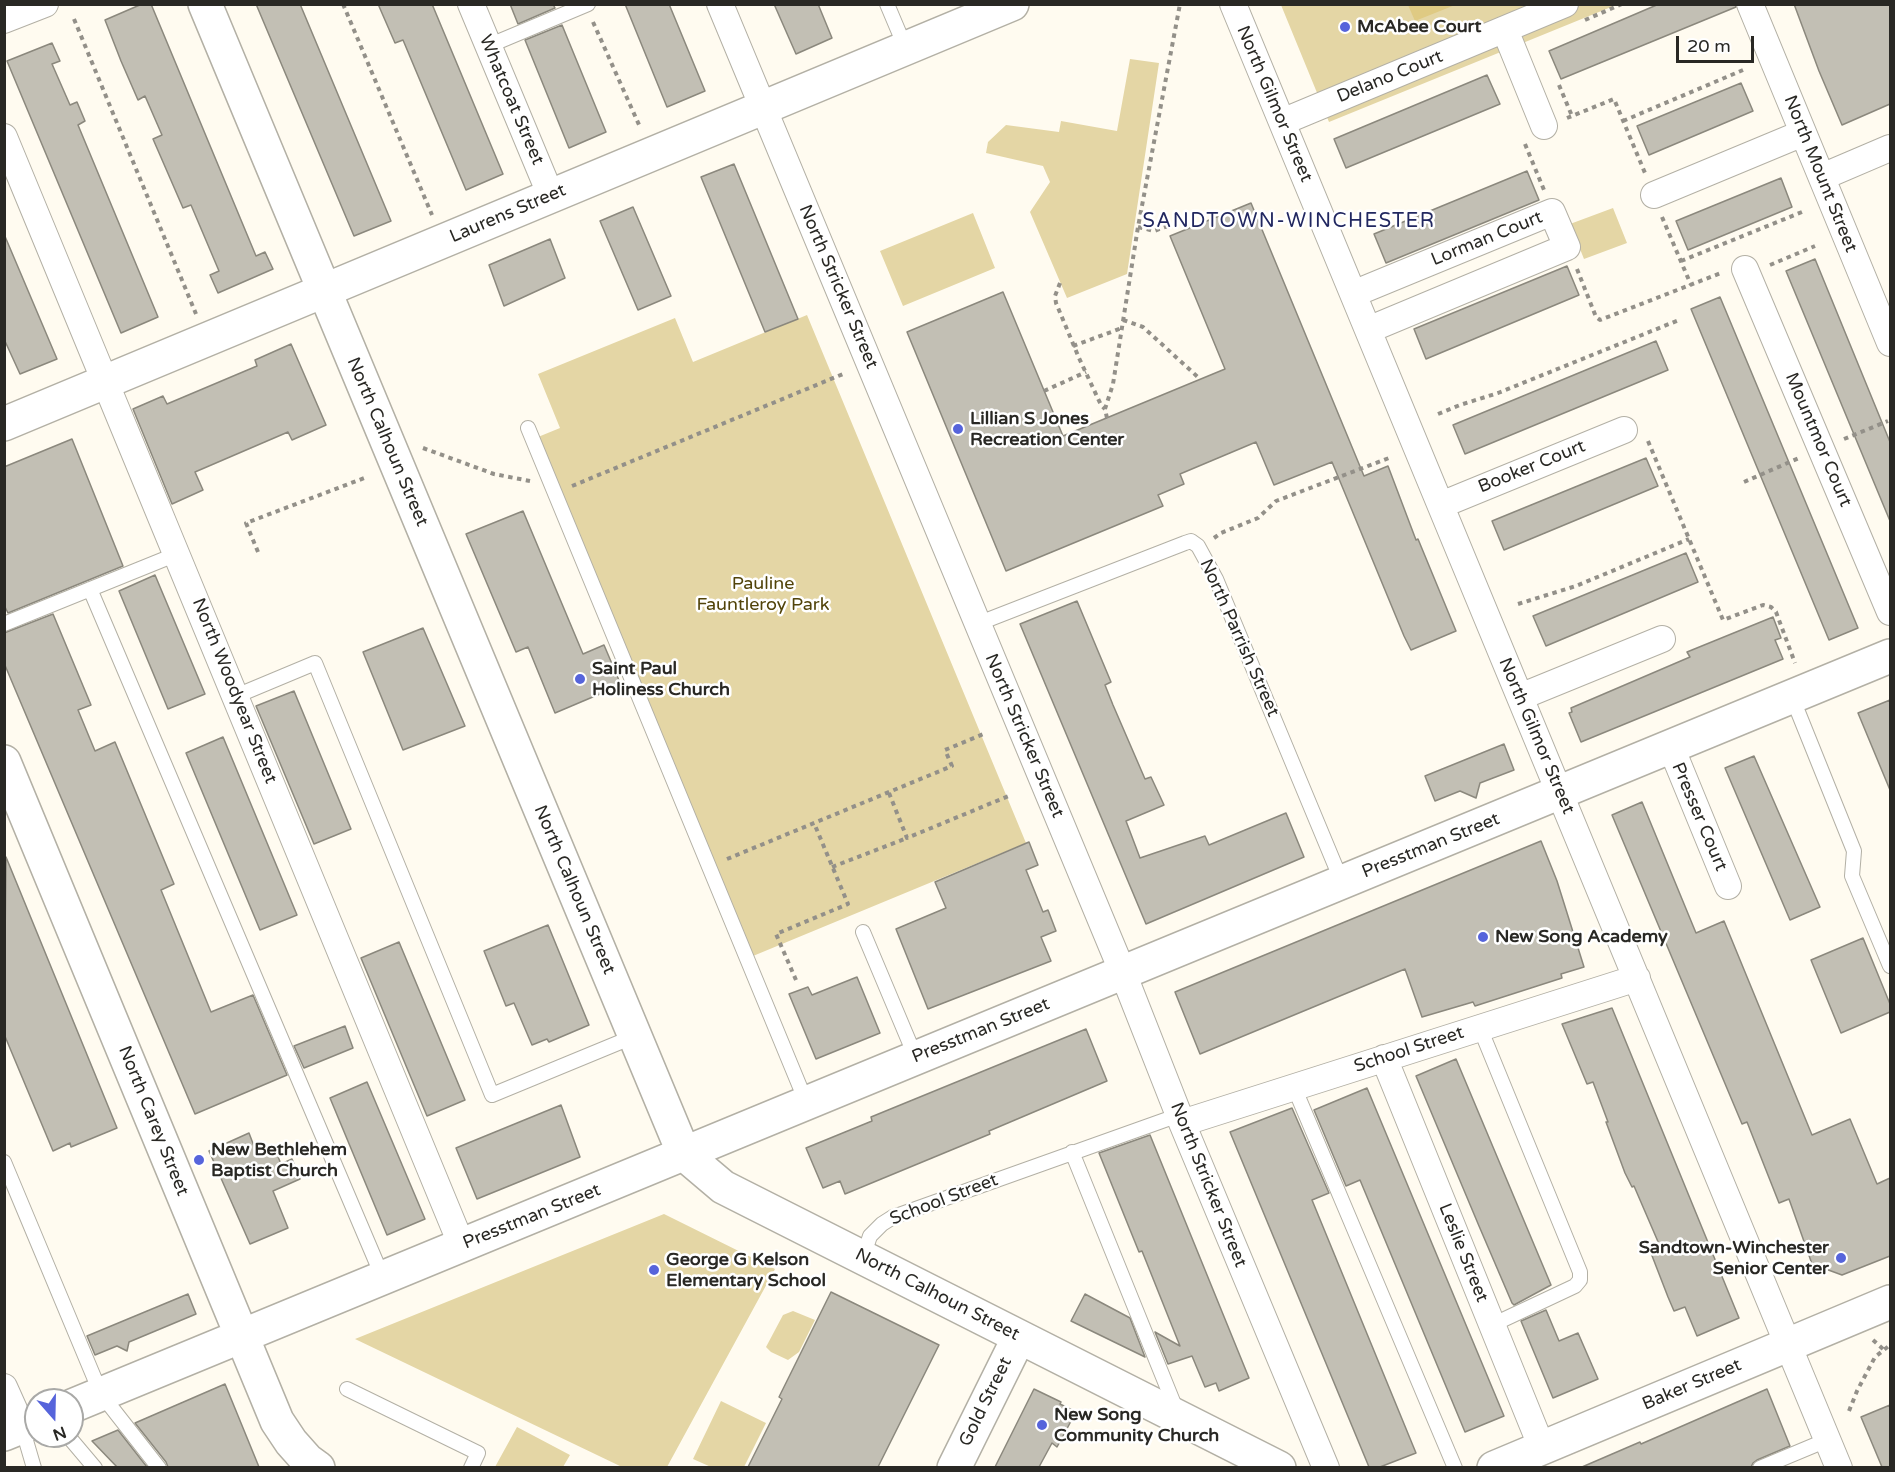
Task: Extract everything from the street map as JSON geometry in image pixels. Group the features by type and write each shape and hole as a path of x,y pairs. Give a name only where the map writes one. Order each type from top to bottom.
{"street":[{"path":"4,20 45,4"},
{"name":"North Calhoun Street","path":"206,4 684,1154 723,1186 1279,1467"},
{"name":"Whatcoat Street","path":"471,4 551,196"},
{"name":"North Stricker Street","path":"720,4 1326,1467"},
{"name":"North Gilmor Street","path":"1233,4 1839,1467"},
{"name":"Delano Court","path":"1282,122 1565,4"},
{"name":"North Mount Street","path":"1750,4 1890,343"},
{"name":"Laurens Street","path":"4,424 906,49 1001,7"},
{"path":"1505,30 1544,126"},
{"path":"1657,204 1803,133"},
{"name":"North Woodyear Street","path":"4,137 462,1246"},
{"path":"1822,177 1890,148"},
{"name":"Lorman Court","path":"1353,294 1552,212 1556,220 1567,247 1368,330"},
{"name":"Mountmor Court","path":"1746,269 1890,612"},
{"name":"Booker Court","path":"1441,505 1631,437"},
{"path":"1520,697 1662,639"},
{"name":"Presstman Street","path":"87,1400 1890,656"},
{"name":"Presser Court","path":"1671,747 1728,886"},
{"name":"North Carey Street","path":"4,762 277,1421 307,1460 318,1467"},
{"name":"School Street","path":"1180,1119 1293,1087 1637,978"},
{"name":"Leslie Street","path":"1384,1058 1542,1448"},
{"name":"Baker Street","path":"1494,1467 1890,1302"},
{"name":"Gold Street","path":"954,1467 1019,1337"},
{"path":"4,1387 21,1428"}],"lane":[{"path":"887,4 906,49"},
{"path":"488,46 589,8"},
{"path":"528,428 807,1104"},
{"name":"North Parrish Street","path":"977,624 1185,543 1191,542 1198,546 1216,579 1342,883"},
{"path":"4,624 177,554"},
{"path":"90,589 383,1278"},
{"path":"236,696 315,663 492,1095 635,1036"},
{"path":"1792,697 1854,851 1852,876 1890,966"},
{"path":"863,932 916,1058"},
{"path":"1480,1028 1580,1272 1580,1280 1575,1286 1492,1325"},
{"path":"1293,1087 1455,1467"},
{"name":"School Street","path":"863,1257 870,1236 893,1217 1072,1152 1180,1119"},
{"path":"1072,1152 1180,1418"},
{"path":"4,1162 87,1400 159,1467"},
{"path":"347,1389 478,1453 471,1467"},
{"path":"21,1428 34,1467"},
{"path":"1760,1467 1827,1440"},
{"path":"78,1448 95,1467"}],"path":[{"path":"343,4 433,216"},
{"path":"1107,418 1105,409 1113,384 1138,227 1180,4"},
{"path":"589,8 640,128"},
{"path":"74,19 196,314"},
{"path":"1623,121 1743,70"},
{"path":"1559,85 1572,116"},
{"path":"1548,199 1521,135 1614,99 1691,285"},
{"path":"1681,261 1802,212"},
{"path":"1138,227 1154,231 1168,226"},
{"path":"1574,263 1596,317 1600,321 1691,285 1815,246"},
{"path":"1060,283 1055,296 1056,303 1073,346 1105,409"},
{"path":"1123,320 1143,327 1200,379"},
{"path":"1438,414 1498,393 1679,320"},
{"path":"1073,346 1122,328"},
{"path":"1044,391 1086,372"},
{"path":"423,448 494,474 553,489 843,374"},
{"path":"1631,437 1648,440 1723,621 1763,605 1771,607 1776,612 1795,663"},
{"path":"1211,543 1221,533 1258,518 1276,501 1389,458"},
{"path":"258,552 246,523 367,477"},
{"path":"1518,604 1576,586 1689,539"},
{"path":"709,866 952,766 945,750 986,733"},
{"path":"889,792 907,838"},
{"path":"832,867 1011,795"},
{"path":"796,980 776,934 848,904 814,824"},
{"path":"1873,1340 1883,1349"},
{"path":"1849,1411 1870,1365 1883,1349 1890,1345"}],"green space":[{"path":"1281,5 1616,5 1329,122"},
{"path":"1130,59 1159,63 1127,274 1067,298 1030,212 1050,182 1043,166 986,153 988,142 1006,125 1059,132 1061,121 1117,131"},
{"path":"1613,208 1627,243 1584,259 1570,224"},
{"path":"973,213 995,268 903,306 880,251"},
{"name":"Pauline Fauntleroy Park","path":"807,315 1026,843 753,956 538,437 560,428 538,374 675,318 693,362"},
{"path":"664,1214 775,1269 667,1467 622,1467 355,1339"},
{"path":"793,1311 815,1320 799,1352 788,1360 766,1347 783,1315"},
{"path":"721,1401 766,1423 744,1467 711,1467 693,1459"},
{"path":"517,1427 570,1455 563,1467 495,1467"}],"shaded area":[{"path":"1408,5 1455,5 1415,21"}],"building":[{"path":"142,4 151,4 256,256 265,252 273,269 218,293 210,275 219,271 191,205 183,208 153,139 162,135 145,96 138,100 105,20"},
{"path":"256,4 300,4 391,221 354,236"},
{"path":"378,4 432,4 503,174 466,190 403,40 395,43"},
{"path":"510,4 553,4 555,8 518,24"},
{"path":"625,4 669,4 705,91 667,107"},
{"path":"774,4 818,4 832,38 796,54"},
{"path":"1659,4 1735,4 1736,7 1561,79 1549,51"},
{"path":"1794,4 1890,4 1890,104 1842,125"},
{"path":"562,25 606,132 569,148 525,40"},
{"path":"52,43 60,61 52,64 70,105 77,102 85,121 78,125 158,317 121,333 7,61"},
{"path":"1487,75 1500,104 1346,168 1334,139"},
{"path":"1741,83 1753,111 1649,155 1637,126"},
{"path":"734,164 798,319 765,332 701,177"},
{"path":"1527,171 1539,200 1386,263 1374,234"},
{"path":"1781,178 1792,207 1688,250 1676,221"},
{"path":"1251,203 1364,476 1388,466 1416,540 1418,539 1456,631 1411,650 1332,462 1274,485 1256,442 1180,474 1184,484 1158,495 1163,506 1006,571 907,332 1003,292 1063,436 1225,369 1170,236"},
{"path":"633,207 671,296 638,310 600,221"},
{"path":"4,234 57,359 20,374 4,339"},
{"path":"550,239 565,278 504,306 489,265"},
{"path":"1815,259 1890,442 1890,521 1786,271"},
{"path":"1567,266 1579,295 1426,359 1414,329"},
{"path":"1720,297 1858,628 1829,640 1691,309"},
{"path":"1656,341 1668,370 1465,454 1453,425"},
{"path":"291,344 326,425 292,440 288,432 195,472 203,490 172,504 133,409 163,396 167,404 257,366 255,360"},
{"path":"72,439 123,566 8,613 4,605 4,467"},
{"path":"1646,458 1658,486 1504,550 1492,521"},
{"path":"523,511 583,654 604,645 621,685 555,713 528,647 516,652 466,534"},
{"path":"1686,553 1698,582 1546,646 1533,616"},
{"path":"155,575 205,694 168,709 119,591"},
{"path":"1077,601 1111,682 1105,685 1113,705 1145,779 1151,777 1164,805 1126,821 1140,858 1205,836 1209,845 1286,813 1304,857 1146,924 1020,624"},
{"path":"53,614 91,705 78,710 95,751 115,742 174,884 161,890 211,1012 253,995 287,1075 195,1114 4,663 4,633"},
{"path":"1773,617 1781,638 1775,640 1783,659 1581,742 1569,713 1572,712 1571,708 1690,657 1687,652"},
{"path":"423,628 465,726 403,750 363,652"},
{"path":"294,691 351,829 314,844 256,706"},
{"path":"1890,700 1890,790 1858,713"},
{"path":"223,737 297,915 260,930 186,753"},
{"path":"1504,744 1514,770 1480,783 1476,798 1460,791 1435,801 1425,776"},
{"path":"1754,756 1820,907 1790,920 1725,768"},
{"path":"1642,802 1696,933 1724,921 1812,1135 1850,1119 1877,1184 1890,1178 1890,1256 1842,1275 1812,1264 1789,1199 1779,1203 1747,1122 1742,1124 1612,815"},
{"path":"1541,841 1557,881 1584,967 1561,974 1562,978 1475,1006 1473,1002 1422,1017 1405,969 1200,1054 1175,992"},
{"path":"1029,842 1038,865 1026,870 1043,912 1048,910 1056,931 1041,937 1051,961 928,1009 896,929 946,908 935,882"},
{"path":"6,857 117,1128 71,1147 70,1143 53,1151 4,1034"},
{"path":"548,925 589,1025 549,1042 547,1039 532,1045 514,1003 506,1006 484,951"},
{"path":"1863,938 1890,1004 1890,1012 1841,1033 1811,960"},
{"path":"399,942 465,1100 427,1116 361,958"},
{"path":"857,977 880,1033 816,1059 789,994 808,987 812,995"},
{"path":"1612,1008 1739,1318 1697,1336 1685,1307 1674,1311 1649,1248 1659,1244 1634,1186 1632,1187 1625,1173 1593,1082 1587,1084 1562,1024"},
{"path":"345,1026 353,1048 304,1068 294,1046"},
{"path":"1086,1029 1107,1081 989,1131 990,1134 845,1194 840,1181 823,1188 806,1148 872,1121 871,1117"},
{"path":"1456,1059 1551,1285 1514,1305 1416,1076"},
{"path":"367,1082 425,1219 387,1235 330,1098"},
{"path":"1367,1088 1504,1416 1465,1432 1360,1180 1346,1186 1314,1110"},
{"path":"561,1105 580,1157 477,1199 456,1148"},
{"path":"1292,1108 1329,1193 1312,1200 1416,1453 1380,1467 1369,1467 1230,1132"},
{"path":"249,1133 257,1154 274,1147 281,1164 292,1159 300,1179 273,1191 288,1228 250,1244 209,1151"},
{"path":"1150,1135 1249,1378 1219,1391 1216,1383 1205,1387 1192,1356 1168,1364 1155,1332 1180,1346 1099,1153"},
{"path":"831,1292 939,1345 878,1467 748,1467 782,1399 779,1397"},
{"path":"188,1294 196,1314 129,1342 127,1351 117,1346 95,1355 87,1336"},
{"path":"1085,1294 1130,1318 1145,1357 1071,1321"},
{"path":"1546,1310 1559,1341 1578,1333 1598,1379 1553,1398 1521,1321"},
{"path":"225,1384 259,1467 168,1467 135,1423"},
{"name":"New Song Community Church","path":"1034,1389 1076,1412 1057,1447 1052,1443 1039,1467 995,1467"},
{"path":"1767,1389 1790,1446 1757,1460 1751,1467 1582,1467 1640,1442 1641,1444"},
{"path":"1890,1405 1890,1467 1882,1467 1861,1417"},
{"path":"118,1430 147,1467 117,1467 92,1441"}],"place":[{"name":"McAbee Court","path":"1345,27"},
{"name":"Lillian S Jones Recreation Center","path":"958,429"},
{"name":"Saint Paul Holiness Church","path":"580,679"},
{"name":"New Song Academy","path":"1483,937"},
{"name":"New Bethlehem Baptist Church","path":"199,1160"},
{"name":"Sandtown-Winchester Senior Center","path":"1841,1258"},
{"name":"George G Kelson Elementary School","path":"654,1270"},
{"name":"New Song Community Church","path":"1042,1425"}],"district":[{"name":"SANDTOWN-WINCHESTER","path":"1289,222"}]}
